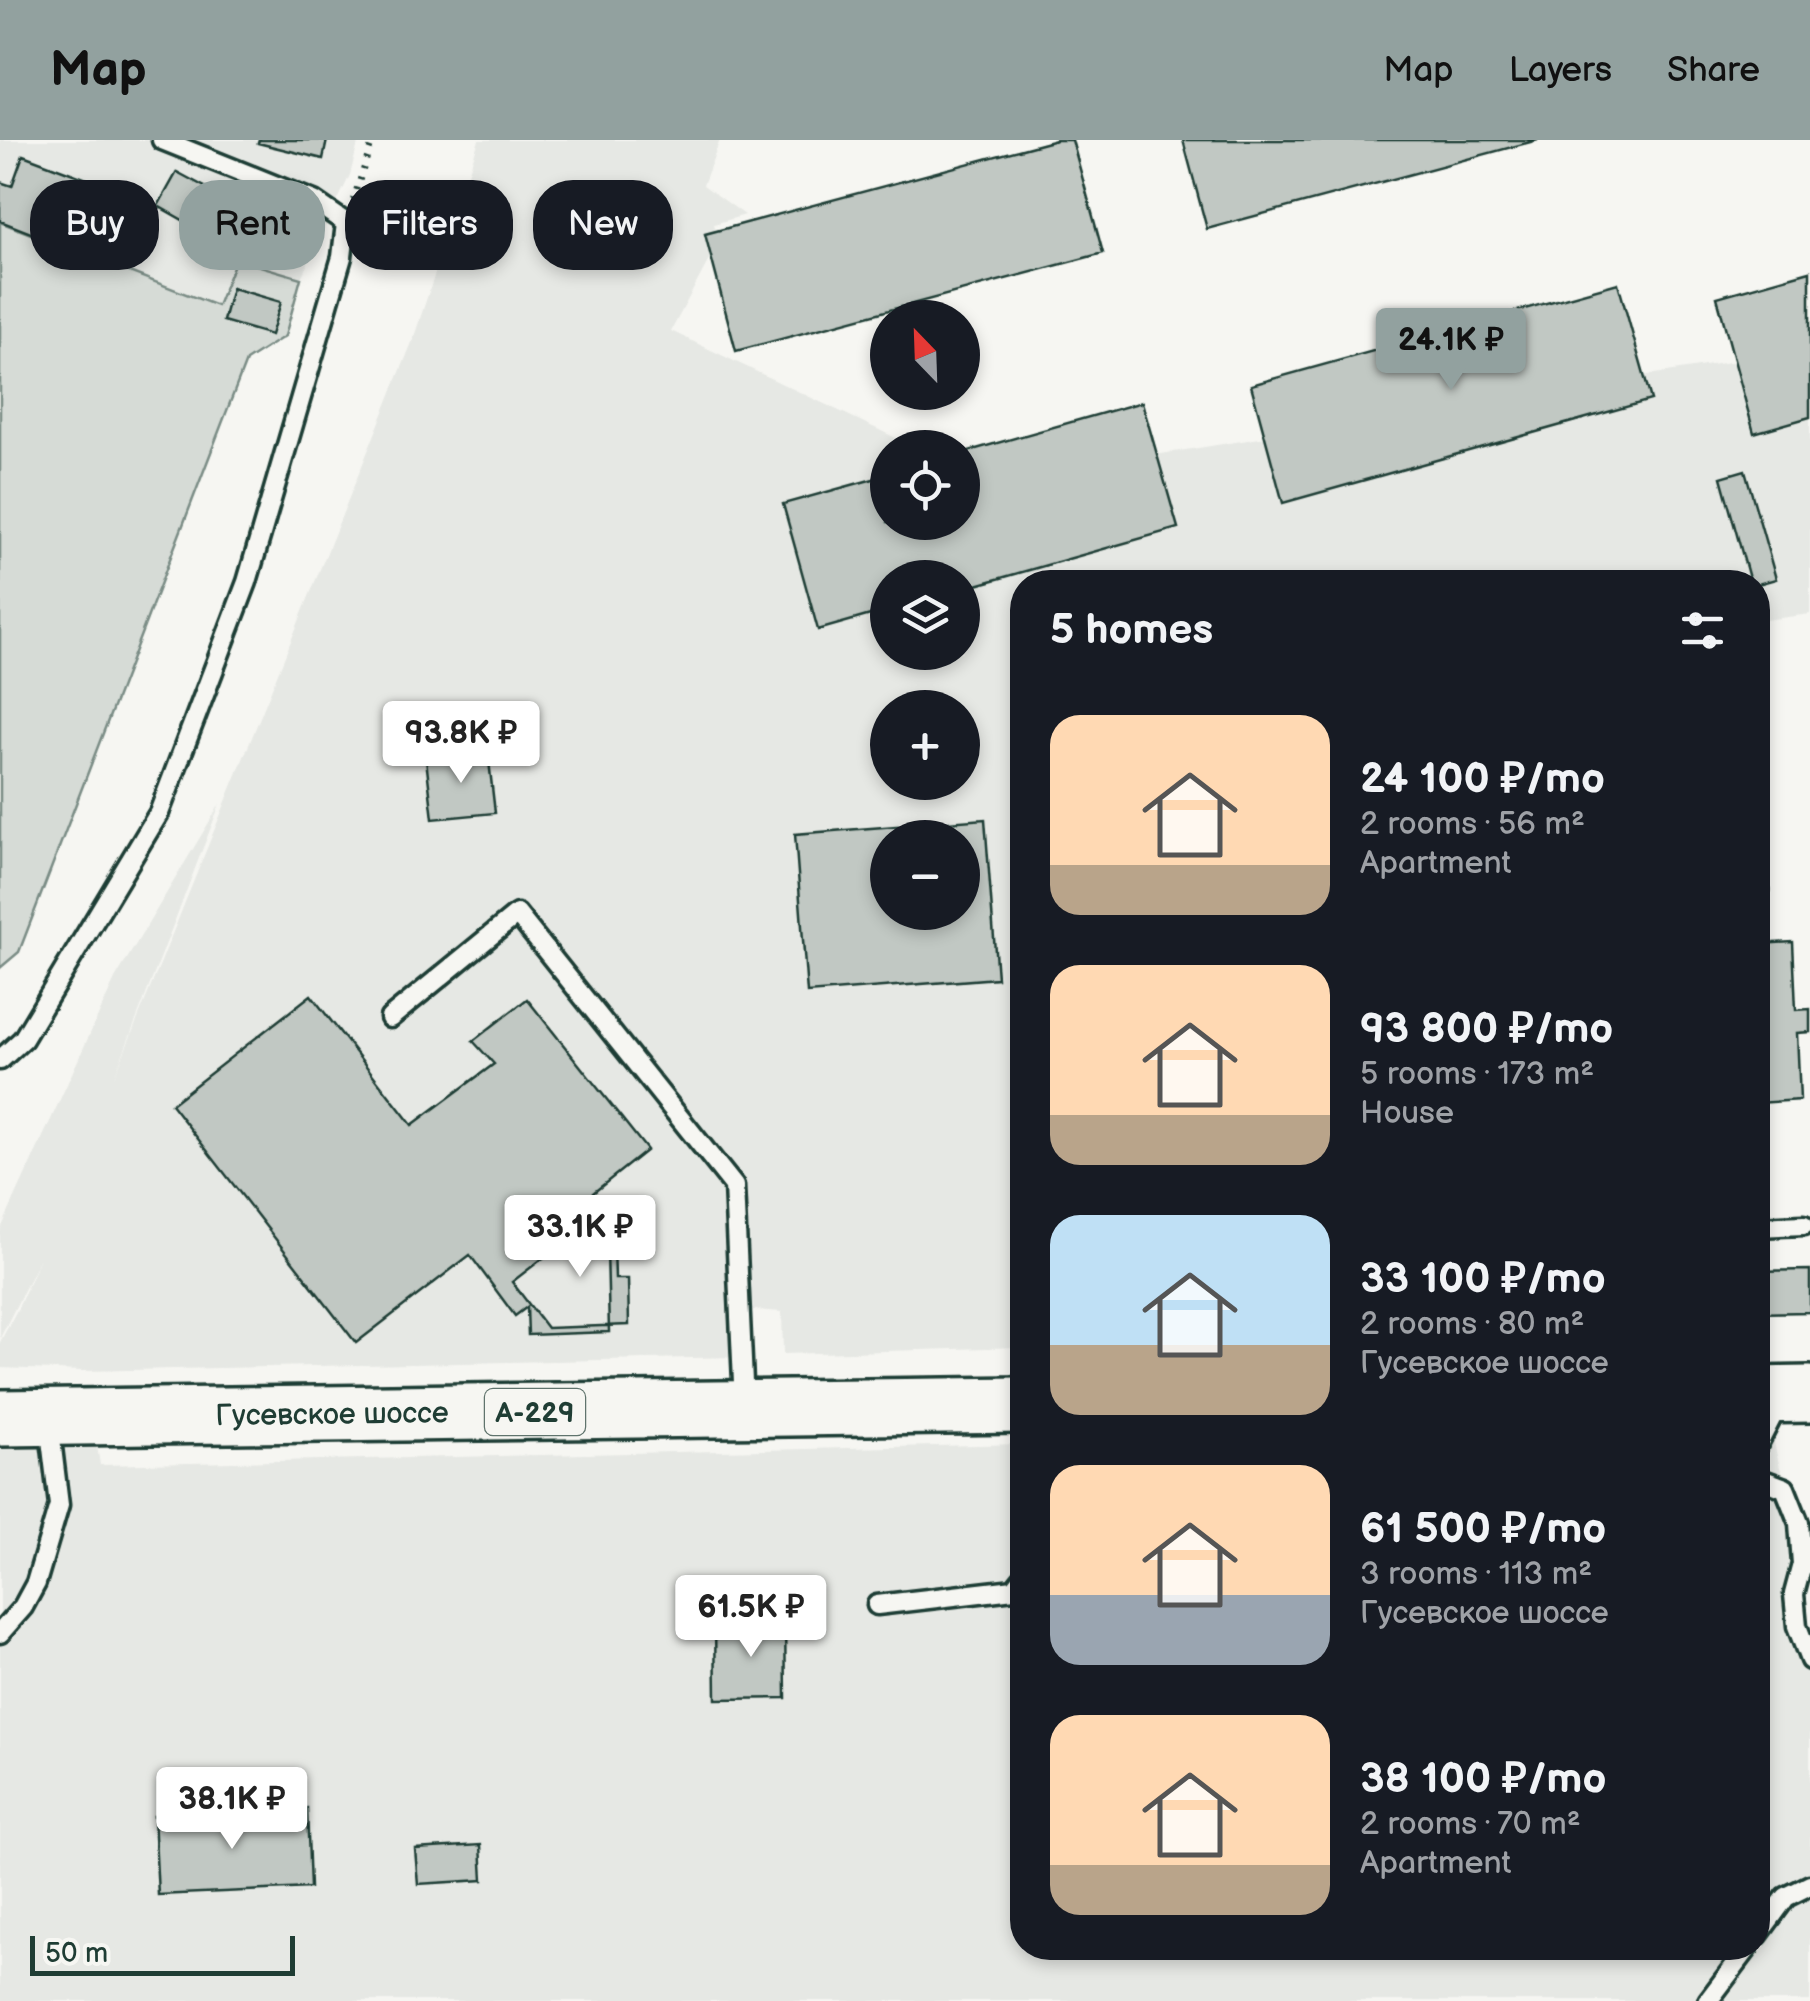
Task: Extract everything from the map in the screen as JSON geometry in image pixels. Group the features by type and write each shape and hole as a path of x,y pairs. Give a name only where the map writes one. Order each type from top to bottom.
{"highway":[{"name":"Гусевское шоссе","path":"24,1418 1010,1405"}],"lane":[{"path":"162,140 182,144 314,200 345,222"},
{"path":"0,1060 23,1040 158,814 248,582 342,257 345,232"},
{"path":"390,1018 517,914 734,1186 745,1410"},
{"path":"1770,1227 1804,1226"},
{"path":"1770,1421 1784,1394"},
{"path":"0,1633 23,1607 36,1583 59,1505 24,1418"},
{"path":"1770,1483 1784,1488 1799,1523 1802,1564 1794,1594 1798,1626 1810,1660"},
{"path":"877,1605 1010,1590"},
{"path":"1770,1919 1786,1897 1810,1885"},
{"path":"1708,2001 1739,1960"}],"path":[{"path":"360,180 373,140"}],"shaded area":[{"path":"0,140 359,140 350,175 325,228 325,180 179,180 179,270 232,270 218,306 125,270 159,270 159,180 30,180 30,234 0,222"},
{"path":"479,140 720,140 703,185 745,215 714,224 719,241 671,331 879,430 870,430 870,540 980,540 980,494 988,482 1810,349 1810,614 1770,619 1770,570 1010,570 1010,1347 783,1354 782,1312 741,1309 738,1357 83,1371 0,1368 0,1342 40,1258 0,1338 0,1231 115,979 220,804 113,1080 413,340 436,270 513,270 513,180 466,180"},
{"path":"0,222 30,234 30,270 124,270 217,306 232,270 274,270 301,278 285,336 246,361 19,952 0,968"},
{"path":"274,270 305,270 301,278"},
{"path":"1770,1434 1799,1523 1794,1594 1810,1660 1810,2001 0,2001 0,1446 97,1446 100,1465 1010,1444 1010,1960 1770,1960"}],"building":[{"path":"327,140 323,159 258,143"},
{"path":"1056,140 1072,140 1103,253 927,300 870,300 870,315 736,351 705,234"},
{"path":"1183,140 1538,140 1207,229"},
{"path":"23,155 89,180 30,180 30,233 0,221 0,182 12,186"},
{"path":"177,172 192,180 179,180 179,218 159,204"},
{"path":"1810,271 1810,417 1754,433 1717,297"},
{"path":"1618,283 1651,400 1283,503 1251,385"},
{"path":"232,288 281,302 271,335 223,321"},
{"path":"1142,402 1178,528 1029,570 1010,570 1010,575 980,584 980,560 870,560 870,615 818,630 783,504 870,480 870,540 980,540 980,448"},
{"path":"1745,470 1776,579 1770,581 1770,570 1747,570 1721,477"},
{"path":"488,752 495,813 433,819 426,759"},
{"path":"985,819 997,978 807,993 795,834 870,828 870,930 980,930 980,820 972,820"},
{"path":"1793,942 1796,1010 1810,1009 1810,1032 1797,1033 1800,1100 1770,1102 1770,943"},
{"path":"311,995 412,1125 494,1064 473,1041 527,999 647,1150 593,1193 622,1237 607,1248 609,1332 528,1335 527,1307 515,1316 470,1255 356,1343 171,1104"},
{"path":"608,1208 627,1233 614,1244 615,1279 628,1279 629,1325 547,1328 512,1282"},
{"path":"1810,1270 1810,1312 1770,1313 1770,1271"},
{"path":"785,1620 786,1698 716,1699 715,1622"},
{"path":"307,1808 310,1888 158,1895 154,1816"},
{"path":"481,1845 483,1880 418,1884 415,1849"}]}
